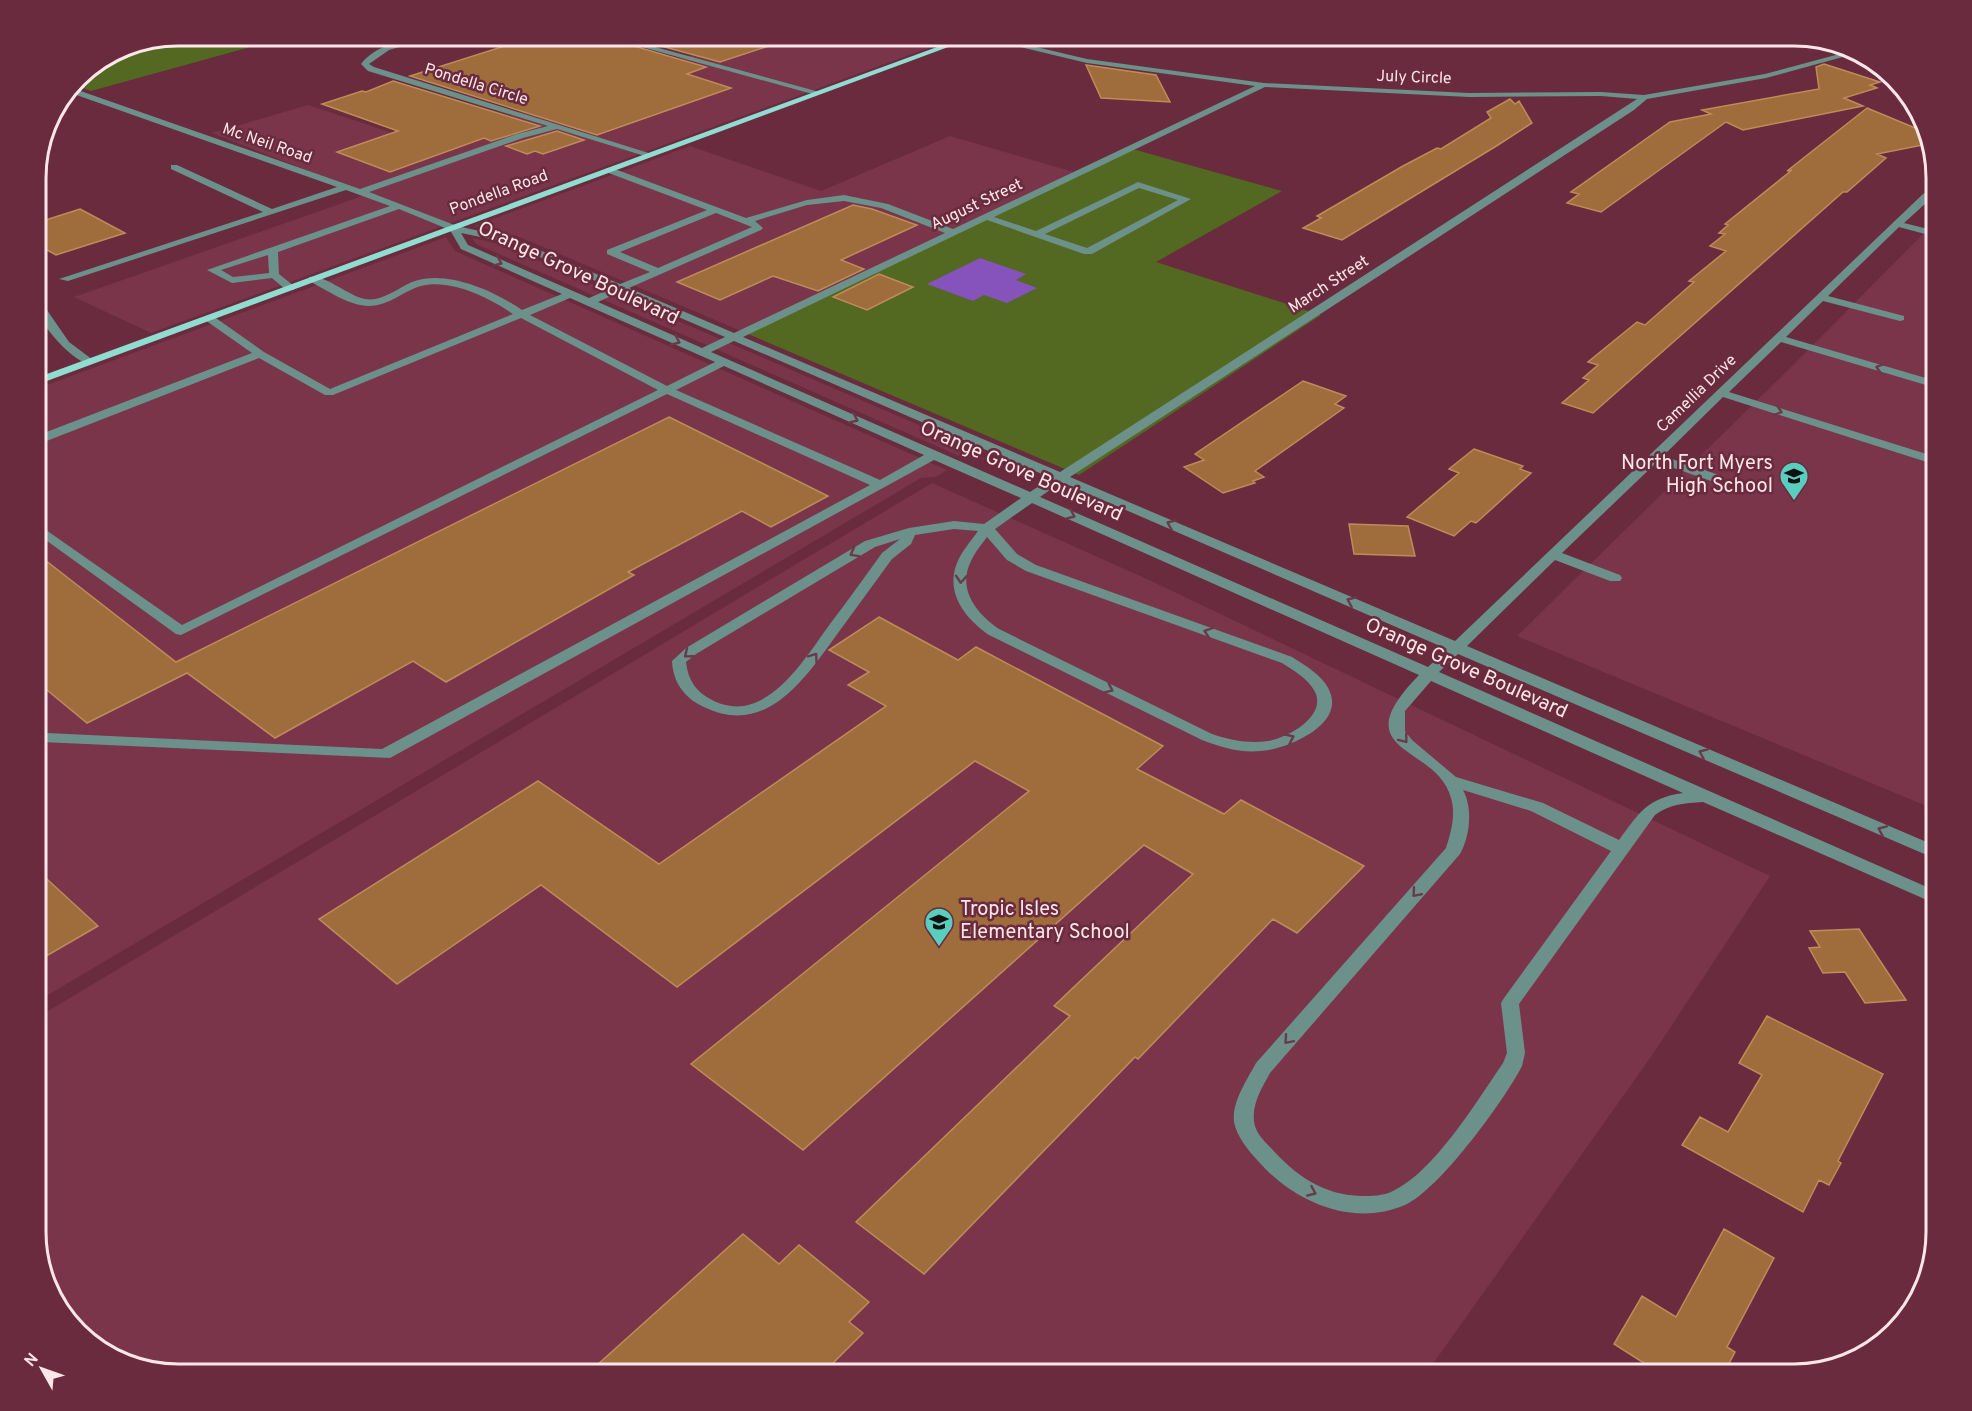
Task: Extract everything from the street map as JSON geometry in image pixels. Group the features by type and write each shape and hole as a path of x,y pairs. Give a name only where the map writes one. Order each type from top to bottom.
{"main road":[{"name":"Pondella Road","path":"47,378 944,47"}],"street":[{"name":"July Circle","path":"1024,46 1087,61 1264,85 1412,93 1601,94 1644,98 1766,76 1841,56"},
{"name":"Pondella Circle","path":"396,47 370,57 365,64 371,69 651,155"},
{"path":"646,47 819,93"},
{"name":"August Street","path":"702,352 1264,85"},
{"name":"Mc Neil Road","path":"78,93 399,206 454,228"},
{"name":"March Street","path":"987,528 1061,477 1644,98"},
{"path":"360,192 520,136 560,126"},
{"path":"174,167 272,212"},
{"path":"589,302 758,228 746,221 609,170"},
{"path":"986,217 1088,252 1186,200 1138,184 1037,234"},
{"path":"64,279 345,187"},
{"path":"746,221 805,204 845,198 865,201 954,233"},
{"name":"Camellia Drive","path":"1452,781 1398,734 1395,718 1401,706 1429,674 1926,199"},
{"path":"290,288 274,275 232,280 212,270 399,206"},
{"path":"659,272 611,252 716,210"},
{"path":"1897,224 1926,231"},
{"name":"Orange Grove Boulevard","path":"454,228 508,240 622,288 1926,850"},
{"name":"Orange Grove Boulevard","path":"454,228 465,247 1926,894"},
{"path":"273,250 274,275"},
{"path":"313,279 364,303 377,303 418,283 431,280 447,282 510,305 521,314 667,390 880,485"},
{"path":"208,318 260,354 329,393 571,294"},
{"path":"1822,297 1900,318"},
{"path":"47,318 65,344 89,362"},
{"path":"1779,338 1926,382"},
{"path":"47,435 260,354"},
{"path":"47,535 181,631 724,362"},
{"path":"1722,393 1926,458"},
{"path":"47,738 385,754 934,455"},
{"path":"1655,457 1715,478"},
{"path":"909,532 906,541 888,556 797,679 779,696 762,705 743,710 724,710 695,696 684,684 678,673 679,661 691,651 870,544 909,532 954,525 987,528 1012,557 1062,581 1287,660 1317,683 1325,698 1321,714 1313,724 1296,737 1275,744 1254,747 1228,744 1207,737 994,632 981,623 962,597 959,579 964,561 987,528"},
{"path":"1554,555 1615,578"},
{"path":"1452,781 1461,798 1461,832 1454,850 1263,1068 1246,1100 1244,1121 1256,1145 1284,1175 1309,1192 1336,1201 1367,1205 1398,1199 1417,1187 1459,1141 1512,1066 1516,1053 1510,1004 1649,812 1658,804 1670,800 1707,796"},
{"path":"1452,781 1537,807 1622,849"}],"shaded area":[{"path":"717,47 932,47 151,333 74,297 368,194 212,133 308,105 426,144"},
{"path":"950,136 1077,173 748,334 517,236 474,226 690,146 821,191"},
{"name":"North Fort Myers High School","path":"1926,231 1926,806 1517,636"},
{"path":"446,237 455,251 947,470 936,477 921,478 47,995 47,385"},
{"path":"472,238 500,244 979,451 966,459 476,244"},
{"path":"980,258 1026,274 1016,280 1037,288 1007,303 984,295 973,301 927,284"},
{"name":"Tropic Isles Elementary School","path":"932,483 1147,579 1770,876 1653,1054 1433,1364 178,1364 136,1358 112,1347 85,1326 69,1306 53,1275 47,1241 47,1011"}],"green space":[{"path":"170,47 250,47 91,91 82,88 91,79 112,64 144,51"},
{"path":"1129,148 1282,191 1156,262 1321,315 1079,475 748,334"}],"building":[{"path":"502,47 637,47 706,67 687,74 731,88 597,135 410,76"},
{"path":"663,47 767,47 720,62"},
{"path":"1824,64 1880,82 1870,85 1877,88 1844,98 1863,106 1743,130 1726,122 1601,212 1567,203 1579,194 1571,192 1670,122 1711,114 1702,110 1819,89 1816,67"},
{"path":"1086,65 1156,75 1170,102 1101,98"},
{"path":"393,81 540,126 491,141 484,138 390,172 337,152 398,131 322,104 362,91 366,92"},
{"path":"1510,99 1515,104 1519,101 1532,123 1498,145 1342,240 1303,228 1321,218 1317,216 1403,166 1437,148 1441,149 1491,118 1487,112"},
{"path":"1867,108 1916,128 1921,144 1877,154 1886,158 1847,192 1843,192 1593,413 1562,403 1589,380 1583,378 1598,365 1588,362 1637,322 1645,325 1694,282 1689,281 1726,251 1710,246 1725,234 1719,233 1728,225 1725,224 1792,170 1787,171"},
{"path":"557,131 584,140 543,154 535,151 527,154 506,146"},
{"path":"853,205 872,209 917,225 841,260 864,269 818,291 773,276 720,300 677,282"},
{"path":"80,209 125,233 56,255 47,250 47,220"},
{"path":"879,274 913,287 867,310 833,297"},
{"path":"1303,381 1346,396 1335,404 1344,408 1255,471 1264,477 1253,481 1255,483 1223,493 1184,467 1204,460 1195,454"},
{"path":"669,417 828,496 771,527 742,511 628,572 634,575 446,682 413,661 275,738 187,673 87,723 47,690 47,562 176,662"},
{"path":"1474,449 1523,466 1520,469 1531,473 1476,523 1471,521 1454,536 1407,517 1459,473 1449,469"},
{"path":"1349,524 1408,526 1415,556 1354,554"},
{"path":"879,617 958,660 976,647 1163,746 1137,769 1224,814 1241,800 1364,866 1297,933 1273,919 1138,1059 1135,1057 924,1274 856,1222 1070,1016 1054,1006 1193,874 1144,845 803,1150 691,1064 1029,791 975,761 677,987 541,885 397,984 319,919 538,781 659,864 886,706 848,685 869,672 829,650"},
{"path":"47,879 98,926 47,956"},
{"path":"1859,929 1906,1000 1865,1003 1845,972 1823,973 1809,948 1820,947 1810,931"},
{"path":"1767,1016 1883,1074 1838,1161 1841,1163 1829,1185 1819,1180 1803,1212 1682,1145 1700,1117 1728,1132 1762,1075 1739,1063"},
{"path":"1724,1229 1774,1258 1727,1347 1735,1352 1729,1364 1644,1364 1614,1344 1642,1296 1676,1317"},
{"path":"743,1234 779,1264 799,1245 869,1302 849,1322 863,1333 832,1364 598,1364"}],"place":[{"name":"North Fort Myers High School","path":"1794,502"},
{"name":"Tropic Isles Elementary School","path":"939,948"}]}
